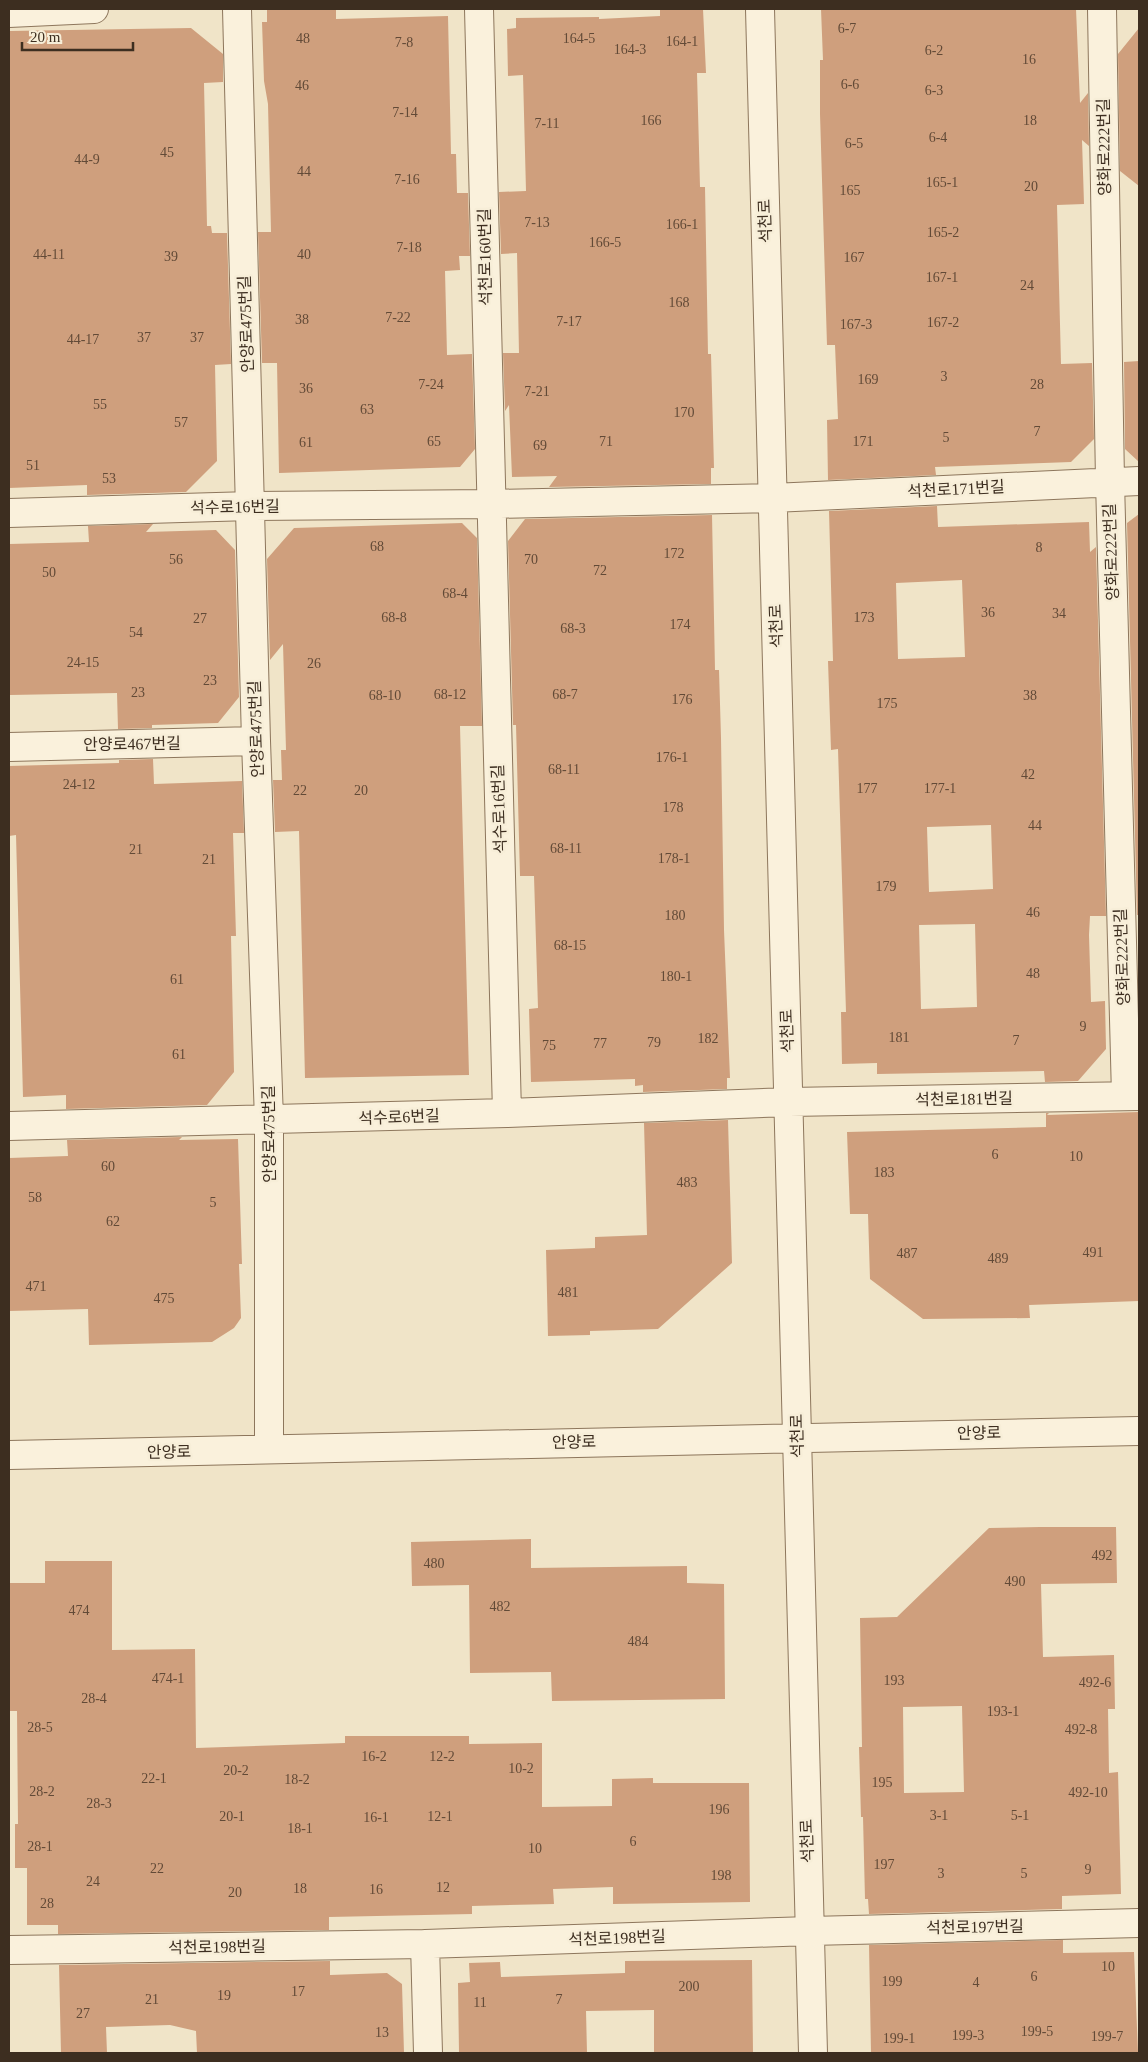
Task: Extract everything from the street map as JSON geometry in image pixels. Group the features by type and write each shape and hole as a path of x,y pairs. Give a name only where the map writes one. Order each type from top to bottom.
{"street":[{"path":"9,12 94,9"},
{"name":"안양로475번길","path":"237,9 256,741 269,1120 269,1450"},
{"name":"석천로160번길","path":"479,9 491,504"},
{"name":"석천로","path":"760,9 813,2053"},
{"name":"양화로222번길","path":"1102,9 1110,481 1133,1096"},
{"name":"석천로171번길","path":"773,498 1139,481"},
{"name":"석수로16번길","path":"9,513 251,506 491,504 773,498"},
{"name":"석수로16번길","path":"491,504 507,1114"},
{"name":"안양로467번길","path":"9,747 256,741"},
{"name":"석천로181번길","path":"789,1102 1133,1096"},
{"name":"석수로6번길","path":"9,1126 507,1114 789,1102"},
{"name":"안양로","path":"9,1455 796,1436 1139,1431"},
{"name":"석천로197번길","path":"810,1931 1139,1923"},
{"name":"석천로198번길","path":"9,1950 425,1944 810,1931"},
{"path":"425,1944 428,2053"}],"building":[{"path":"267,9 336,9 336,19 448,16 451,154 456,154 457,193 468,193 470,256 459,256 460,270 445,271 447,355 472,354 475,449 460,467 279,473 277,363 262,363 258,232 271,232 268,104 264,81 262,22 267,22"},
{"path":"660,9 703,9 706,73 697,73 700,187 705,187 708,354 711,354 714,468 711,468 711,484 549,487 557,476 512,477 509,405 505,411 503,353 519,353 517,253 501,254 499,192 526,191 523,75 508,76 507,29 516,28 516,18 599,17 599,19 660,16"},
{"path":"821,9 1076,9 1080,103 1088,93 1089,146 1082,140 1084,204 1057,205 1061,364 1092,363 1094,439 1071,462 935,467 936,475 828,480 827,420 838,419 835,345 827,345 820,114 820,60 823,60"},
{"path":"191,28 223,54 223,82 204,83 207,226 211,226 212,233 227,233 231,364 215,365 217,461 186,492 87,495 87,485 9,488 9,31"},
{"path":"1139,28 1139,186 1120,171 1118,54"},
{"path":"1139,361 1139,462 1125,449 1124,362"},
{"path":"937,506 938,527 1089,522 1090,552 1096,547 1106,916 1090,916 1091,1002 1105,1001 1106,1049 1078,1081 1045,1082 1044,1071 877,1074 877,1063 842,1064 841,1012 846,1012 838,749 831,750 828,661 833,661 829,511","holes":["962,580 965,657 898,659 896,583","991,825 993,889 929,892 927,827","975,924 977,1007 921,1009 919,925"]},
{"path":"1139,514 1139,915 1137,915 1127,523"},
{"path":"712,515 715,670 719,670 724,930 730,1078 727,1078 727,1089 643,1092 643,1085 635,1086 635,1079 531,1082 529,1009 538,1008 534,876 520,876 516,725 513,725 508,541 525,519"},
{"path":"462,523 477,538 482,726 460,726 469,1075 305,1078 299,831 275,832 273,780 282,780 281,750 286,750 283,644 270,660 267,559 294,528"},
{"path":"153,524 146,532 216,530 235,550 239,697 218,723 152,725 152,728 118,729 117,693 10,695 9,544 89,542 88,526"},
{"path":"153,759 154,784 242,781 244,833 233,833 236,936 231,936 234,1072 207,1105 66,1109 66,1095 23,1097 16,835 9,836 9,766 119,763 119,760"},
{"path":"1139,1112 1139,1301 1029,1305 1030,1318 923,1319 870,1279 868,1214 850,1214 847,1132 1046,1127 1046,1113 1049,1113 1047,1115"},
{"path":"728,1120 732,1263 658,1329 590,1331 590,1335 548,1336 546,1250 595,1248 595,1237 647,1235 644,1123"},
{"path":"182,1137 179,1140 238,1139 242,1264 239,1264 241,1318 234,1328 212,1342 89,1345 88,1309 9,1311 9,1158 68,1156 67,1140"},
{"path":"1116,1527 1117,1583 1041,1584 1043,1657 1114,1655 1115,1709 1108,1709 1109,1773 1118,1772 1121,1894 1062,1896 1062,1909 869,1914 868,1899 865,1899 863,1817 861,1817 859,1747 862,1747 860,1618 897,1617 989,1528","holes":["962,1706 964,1792 904,1793 903,1707"]},
{"path":"531,1539 531,1568 687,1566 687,1583 724,1584 725,1699 552,1701 551,1672 470,1673 469,1585 412,1586 411,1542"},
{"path":"45,1561 112,1561 112,1650 195,1649 196,1748 345,1743 345,1736 469,1736 469,1744 542,1743 542,1807 612,1806 612,1779 653,1778 653,1783 749,1783 750,1902 613,1904 613,1887 553,1889 554,1904 472,1906 472,1914 329,1917 329,1930 58,1934 58,1925 27,1925 27,1868 15,1868 15,1824 18,1824 17,1711 9,1711 9,1583 45,1583"},
{"path":"1063,1940 1063,1953 1134,1952 1138,2053 871,2053 869,1945"},
{"path":"752,1960 753,2053 654,2053 654,2010 586,2011 587,2053 459,2053 458,1983 470,1982 469,1963 500,1962 501,1977 625,1973 625,1961"},
{"path":"330,1961 330,1975 387,1973 402,1984 404,2053 197,2053 196,2031 170,2025 106,2027 107,2053 61,2053 59,1965"}]}
